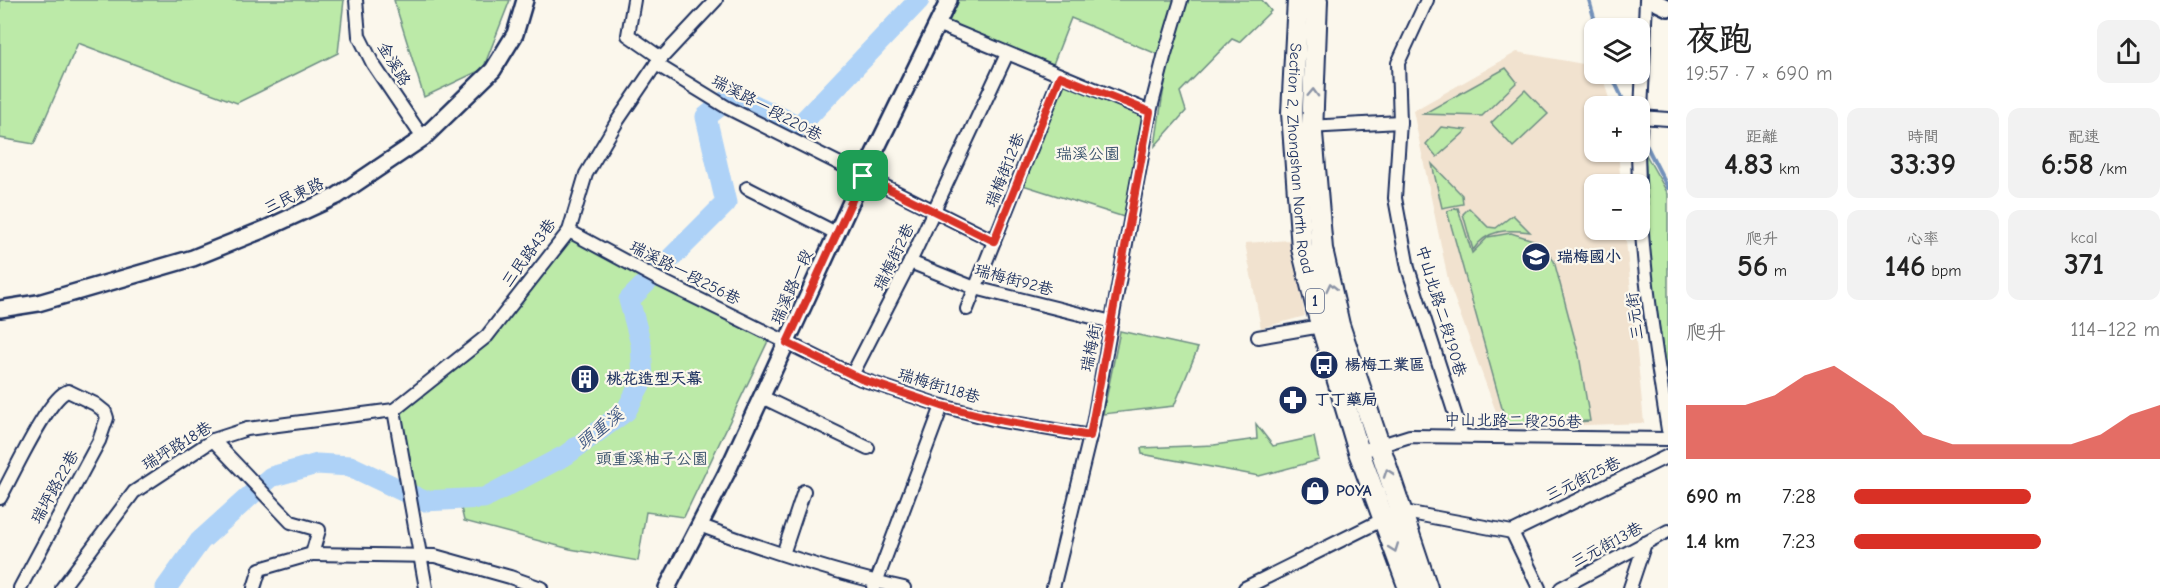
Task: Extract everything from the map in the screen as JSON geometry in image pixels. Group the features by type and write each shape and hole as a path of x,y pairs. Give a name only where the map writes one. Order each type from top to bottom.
{"main road":[{"name":"Section 2, Zhongshan North Road","path":"1298,0 1292,113 1303,128 1322,249 1339,325 1379,447 1409,588"},
{"name":"Section 2, Zhongshan North Road","path":"1317,0 1303,128 1302,248 1321,326 1359,452 1427,588"}],"street":[{"name":"金溪路","path":"356,0 359,36 373,64 423,138"},
{"name":"三民東路","path":"0,309 38,303 193,258 338,196 423,138 494,70 515,34 525,0"},
{"name":"瑞溪路一段220巷","path":"634,0 628,35 705,94 728,108 994,241"},
{"name":"三民路43巷","path":"394,410 487,336 569,231 586,174 618,120 659,61 716,0"},
{"name":"瑞溪路一段","path":"667,588 762,397 863,176 949,0"},
{"name":"瑞梅街","path":"1053,588 1090,436 1113,322 1150,112 1182,0"},
{"name":"中山北路二段190巷","path":"1427,0 1398,63 1400,122 1395,198 1408,268 1462,436"},
{"path":"1641,96 1646,0"},
{"path":"1651,0 1668,8"},
{"path":"937,24 1150,112"},
{"name":"瑞梅街2巷","path":"852,375 910,262 1007,54"},
{"name":"瑞梅街12巷","path":"967,309 1060,76"},
{"path":"1650,120 1668,119"},
{"path":"1303,128 1400,122"},
{"path":"747,188 837,233"},
{"name":"瑞溪路一段256巷","path":"569,231 660,280 787,343"},
{"name":"三元街","path":"1643,240 1668,430"},
{"name":"瑞梅街92巷","path":"910,262 975,288 1113,322"},
{"path":"1258,337 1321,326"},
{"name":"瑞梅街118巷","path":"787,343 852,375 942,406 999,420 1090,436"},
{"name":"瑞坪路22巷","path":"0,498 47,412 61,393 68,391 95,404 105,412 107,418 99,441 20,588"},
{"path":"762,397 868,448"},
{"path":"875,585 942,406"},
{"path":"394,410 426,588"},
{"name":"瑞坪路18巷","path":"62,588 134,492 213,440 247,429 394,410"},
{"name":"中山北路二段256巷","path":"1359,452 1410,436 1668,439"},
{"path":"213,440 291,522 318,530 312,554"},
{"name":"三元街25巷","path":"1512,532 1668,456"},
{"path":"783,554 804,490"},
{"path":"1245,588 1392,514 1512,532 1539,588"},
{"path":"699,525 875,585 904,588"},
{"name":"三元街13巷","path":"1561,588 1668,531"},
{"path":"1630,588 1645,543"},
{"path":"254,588 260,569 312,554 435,556 541,588"}],"shaded area":[{"name":"瑞梅國小","path":"1517,52 1584,64 1584,84 1605,84 1608,96 1584,96 1584,162 1619,162 1620,174 1584,174 1584,240 1626,240 1644,423 1502,428 1449,284 1413,111"},
{"path":"1291,240 1305,316 1261,328 1245,243"}],"green space":[{"path":"0,0 344,0 338,53 237,103 78,43 34,144 0,138"},
{"path":"394,0 510,0 483,69 424,97"},
{"path":"949,0 1181,0 1164,57 1071,18 1050,72 937,24"},
{"path":"1188,0 1262,0 1271,11 1239,42 1232,39 1180,92 1186,111 1155,146 1171,53"},
{"path":"1506,68 1517,82 1482,116 1423,114"},
{"name":"瑞溪公園","path":"1065,84 1144,116 1124,217 1023,185"},
{"path":"1525,90 1548,114 1513,147 1491,123"},
{"path":"1441,127 1467,130 1437,157 1426,144"},
{"path":"1645,162 1650,162 1668,194 1668,382 1651,273 1650,174 1646,174"},
{"path":"1432,164 1462,195 1463,204 1442,208"},
{"path":"1458,208 1472,253 1488,237 1511,233 1533,240 1543,247 1554,261 1579,355 1590,421 1507,426 1447,211"},
{"path":"1469,208 1488,227 1496,228 1513,215 1530,232 1506,231 1491,234 1473,250 1463,214"},
{"name":"頭重溪柚子公園","path":"566,236 768,341 684,517 646,512 638,561 570,549 464,521 459,499 424,501 406,493 394,410 502,325"},
{"path":"1120,331 1198,348 1174,406 1103,414"},
{"path":"1256,424 1273,446 1314,437 1319,460 1259,476 1142,454 1141,448 1214,445 1257,439"}],"waterway":[{"name":"頭重溪","path":"166,588 200,541 271,477 317,464 350,466 424,501 484,498 566,455 626,411 643,379 641,344 629,300 726,203 706,117 733,95 799,126 919,0"},
{"path":"1589,0 1594,18"},
{"path":"1616,84 1621,96"},
{"path":"1650,153 1668,188"}],"place":[{"name":"瑞梅國小","path":"1536,257"},
{"name":"楊梅工業區","path":"1324,365"},
{"name":"桃花造型天幕","path":"585,379"},
{"name":"丁丁藥局","path":"1293,400"},
{"name":"POYA","path":"1315,491"}],"route":[{"path":"1060,76 1150,112 1113,322 1090,436 999,420 942,406 861,379 787,343 863,176 994,241 1060,76"}]}
